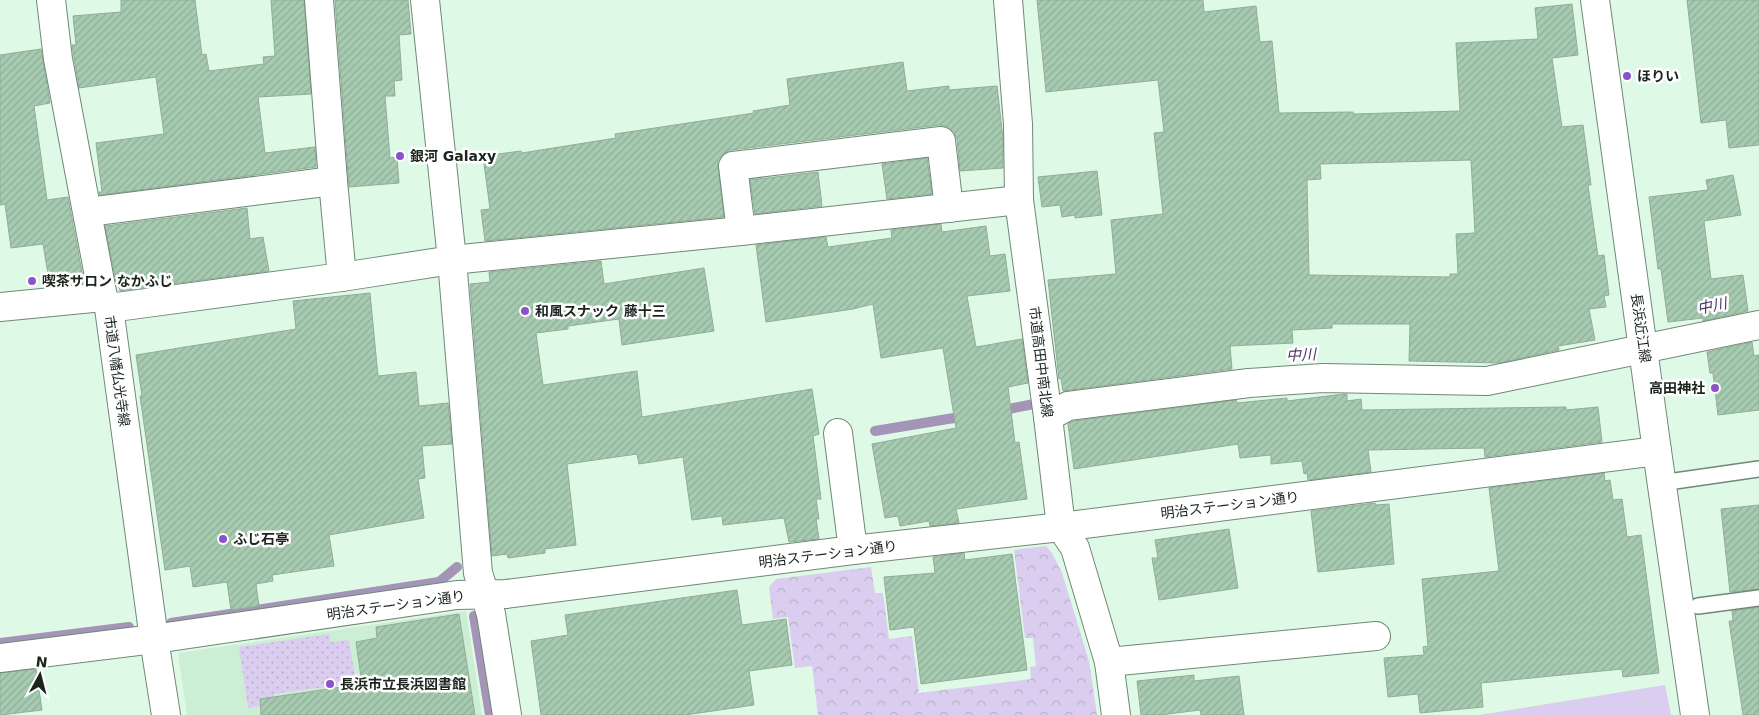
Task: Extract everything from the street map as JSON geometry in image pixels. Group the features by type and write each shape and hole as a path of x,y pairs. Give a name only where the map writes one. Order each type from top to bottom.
{"street":[{"name":"市道八幡仏光寺線","path":"52,0 58,59 106,303 166,715"},
{"path":"319,0 342,277"},
{"path":"425,0 452,260 478,573 490,614 507,715"},
{"name":"市道高田中南北線","path":"1008,0 1018,124 1019,200 1061,527 1075,548 1109,662 1116,715"},
{"name":"長浜近江線","path":"1596,0 1661,483 1695,715"},
{"path":"741,231 733,166 941,141 949,208"},
{"path":"88,212 333,181"},
{"path":"0,307 106,303 342,277 452,260 741,231 1019,200"},
{"path":"1048,417 1068,406 1249,383 1323,378 1487,381 1759,325"},
{"path":"838,433 853,550"},
{"name":"明治ステーション通り","path":"0,658 154,639 457,595 506,594 853,550 1061,527 1657,451"},
{"path":"1109,662 1376,636"}],"lane":[{"path":"1661,483 1759,469"},
{"path":"1698,606 1759,598"}],"shaded area":[{"name":"長浜市立長浜図書館","path":"466,611 482,715 187,715 178,653"}],"green space":[{"path":"1046,546 1052,553 1062,573 1089,661 1097,715 818,715 812,666 795,668 788,617 773,619 769,587 776,579 871,567 875,593 883,593 889,639 912,636 919,693 1031,679 1030,667 1036,666 1033,638 1025,638 1014,550"},
{"path":"329,634 330,642 349,640 356,683 274,694 274,704 248,708 239,647"},
{"path":"1665,685 1671,715 1479,715"}],"building":[{"path":"121,0 195,0 202,55 206,54 209,71 264,64 263,57 275,56 271,0 304,0 311,94 258,97 265,153 315,147 316,167 100,195 99,192 102,192 96,143 164,134 156,77 79,88 72,45 76,45 73,16 121,12"},
{"path":"335,0 408,0 411,34 399,35 402,80 394,81 395,96 385,96 390,158 397,157 399,183 349,187"},
{"path":"1037,0 1203,0 1204,12 1256,6 1260,42 1272,41 1279,113 1353,112 1353,114 1460,111 1456,43 1538,39 1535,8 1572,4 1578,55 1552,58 1562,127 1583,125 1591,185 1588,185 1598,256 1604,255 1609,295 1604,296 1606,307 1589,309 1595,340 1558,346 1559,350 1499,363 1409,361 1410,324 1332,324 1332,328 1292,330 1293,343 1230,346 1232,369 1063,391 1061,378 1059,379 1048,280 1116,274 1111,220 1163,214 1154,133 1164,132 1158,80 1046,92","holes":["1471,160 1475,233 1456,234 1458,274 1450,274 1450,277 1309,275 1307,180 1321,179 1320,164"]},
{"path":"1687,0 1759,0 1759,145 1729,148 1726,120 1701,123"},
{"path":"41,49 50,103 34,106 47,200 68,197 84,283 50,286 43,244 11,248 5,204 0,205 0,55"},
{"path":"903,62 907,91 949,86 949,90 997,86 1003,138 1003,168 960,171 957,139 954,132 948,127 940,125 731,150 723,154 718,160 724,217 485,241 481,210 490,209 483,156 521,151 522,153 616,138 615,134 754,113 753,111 790,105 787,79"},
{"path":"927,158 932,194 887,199 882,164"},
{"path":"1097,171 1102,215 1075,218 1075,215 1062,217 1060,205 1042,207 1038,177"},
{"path":"818,172 822,206 755,214 750,180"},
{"path":"1733,175 1741,215 1704,221 1711,279 1743,275 1748,311 1703,321 1703,318 1668,322 1661,269 1658,269 1649,197 1708,190 1706,180"},
{"path":"247,208 250,239 263,237 269,271 120,291 118,282 116,282 105,226"},
{"path":"941,224 942,232 986,226 990,256 1005,254 1010,291 967,296 976,347 1022,339 1028,383 1008,387 1015,443 1019,442 1027,499 956,509 959,523 930,526 929,521 900,526 898,516 885,518 872,444 956,428 943,348 881,358 873,304 853,309 766,322 756,245 826,237 828,247 892,238 891,230"},
{"path":"601,261 604,284 704,268 714,331 622,345 619,319 568,326 568,329 536,333 543,385 637,371 642,417 812,389 819,434 813,436 821,499 816,499 819,539 789,542 784,518 723,525 722,516 692,520 683,457 639,464 637,454 567,464 576,545 545,549 545,553 508,558 507,554 492,556 470,284 490,282 489,272"},
{"path":"370,293 378,376 416,372 419,406 448,403 452,444 422,446 425,478 418,479 424,518 329,535 334,566 272,575 273,581 256,584 259,606 231,610 227,582 193,587 190,566 165,570 140,396 142,396 136,355 296,329 293,301"},
{"path":"1752,342 1754,356 1759,355 1759,410 1718,415 1713,373 1710,373 1707,352"},
{"path":"1347,394 1347,401 1361,399 1362,410 1566,407 1566,410 1598,407 1602,442 1485,457 1484,448 1368,450 1371,472 1308,480 1307,473 1304,474 1302,461 1271,464 1271,455 1240,458 1238,444 1074,469 1068,424 1073,421 1236,400 1237,403 1287,398 1287,401"},
{"path":"1604,473 1605,481 1610,480 1613,500 1622,499 1627,537 1641,535 1659,673 1623,677 1622,669 1481,683 1483,707 1420,713 1418,694 1388,697 1384,658 1424,655 1423,647 1428,646 1422,579 1499,571 1489,488"},
{"path":"1375,503 1376,505 1389,504 1394,564 1318,572 1311,511"},
{"path":"1759,505 1759,589 1730,592 1721,509"},
{"path":"1229,529 1238,588 1159,600 1152,558 1158,558 1155,540"},
{"path":"964,553 965,560 1012,554 1027,670 921,684 914,627 890,630 884,577 935,573 933,557"},
{"path":"737,590 742,625 786,619 792,665 749,671 754,705 685,715 541,715 531,641 568,635 565,615"},
{"path":"1759,607 1759,715 1743,715 1729,621 1733,621 1732,611"},
{"path":"459,614 475,715 261,715 260,699 362,684 356,642 377,638 376,627"},
{"path":"36,669 42,710 0,715 0,673"},
{"path":"1194,675 1194,681 1239,676 1244,715 1201,715 1200,710 1160,715 1141,715 1137,681"}],"waterway":[{"name":"中川","path":"998,411 1034,404"},
{"name":"中川","path":"875,431 966,416"},
{"path":"171,623 439,582 457,567"},
{"path":"474,616 490,715"},
{"path":"0,643 129,627"}],"place":[{"name":"ほりい","path":"1627,76"},
{"name":"銀河 Galaxy","path":"400,156"},
{"name":"喫茶サロン なかふじ","path":"32,281"},
{"name":"和風スナック 藤十三","path":"525,311"},
{"name":"高田神社","path":"1715,388"},
{"name":"ふじ石亭","path":"223,539"},
{"name":"長浜市立長浜図書館","path":"330,684"}]}
